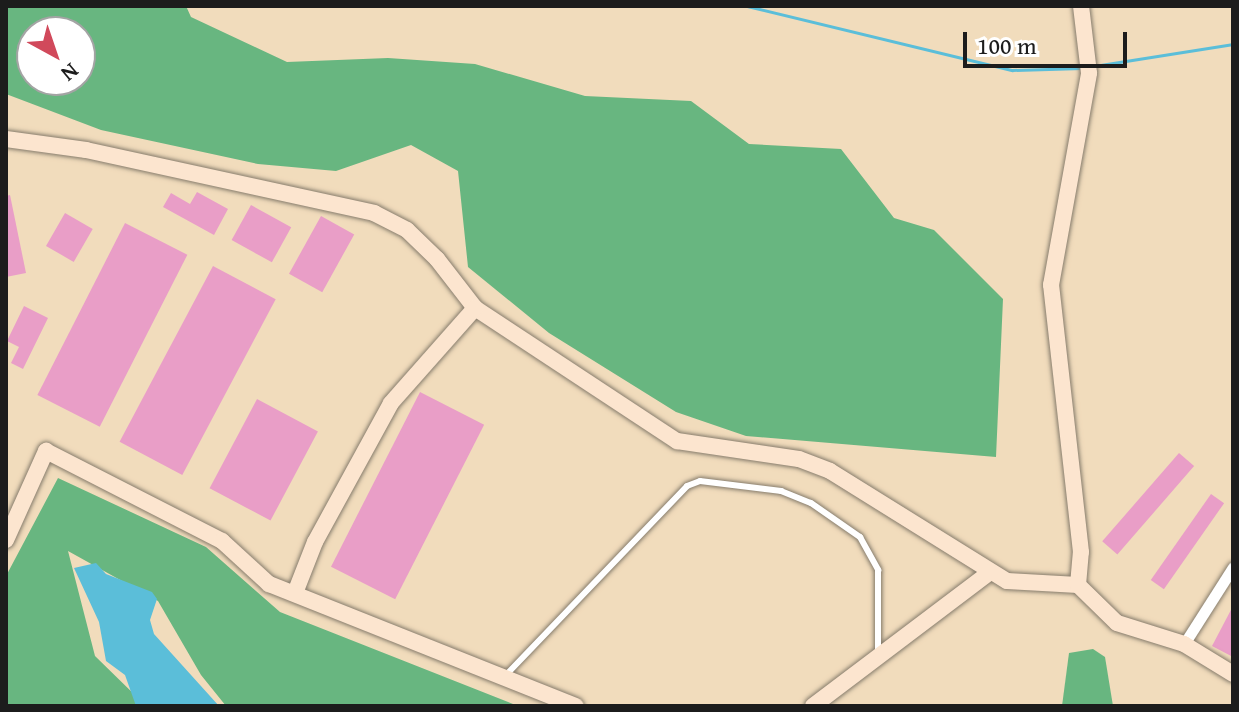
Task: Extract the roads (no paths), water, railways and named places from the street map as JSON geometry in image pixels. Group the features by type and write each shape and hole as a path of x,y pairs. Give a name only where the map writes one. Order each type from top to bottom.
{"street":[{"path":"1078,585 1081,552 1051,285 1089,73 1081,6"},
{"path":"6,139 117,157 374,213 407,230 475,308 677,441 799,459 830,471 1007,581 1078,585 1117,623 1184,644 1233,674"},
{"path":"295,593 315,542 391,403 475,308"},
{"path":"6,540 46,451 213,535 269,584 576,706"},
{"path":"1184,644 1233,567"},
{"path":"813,706 990,572"}],"lane":[{"path":"504,677 687,486 700,481 781,491 811,503 860,537 878,570 878,657"}],"water":[{"path":"96,563 106,574 152,592 157,599 150,620 154,634 219,706 136,706 125,675 106,661 99,622 74,568"}],"waterway":[{"path":"747,6 1012,70 1082,68"},
{"path":"1094,66 1233,44"}]}
